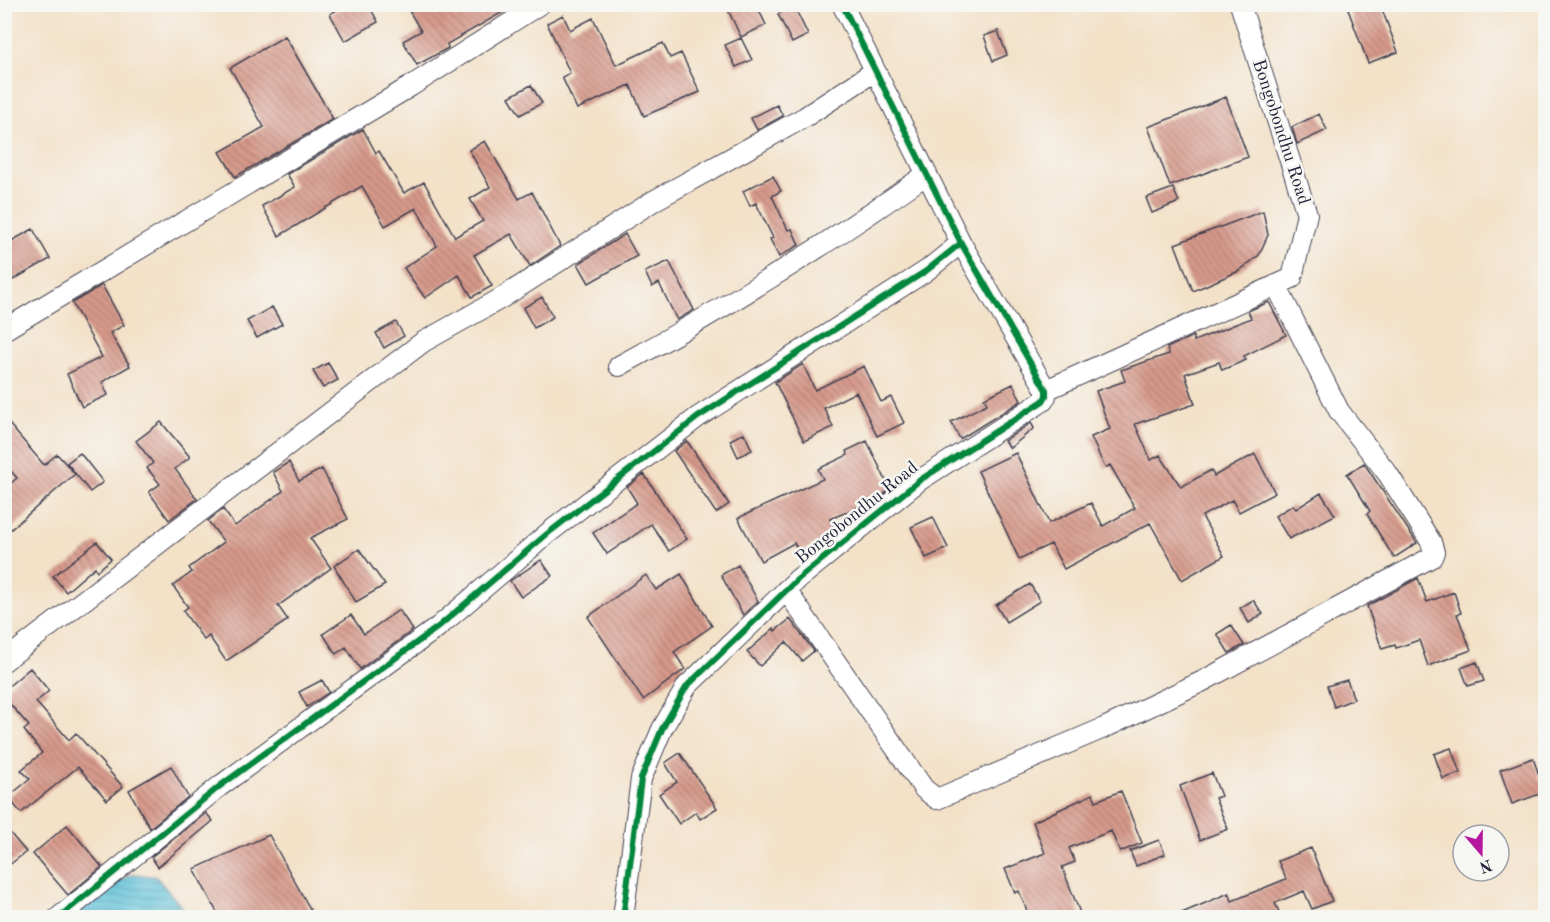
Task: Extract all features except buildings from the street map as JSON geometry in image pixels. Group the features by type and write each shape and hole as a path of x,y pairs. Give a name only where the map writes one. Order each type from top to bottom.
{"street":[{"path":"4,330 411,86 540,4"},
{"path":"842,4 961,243 1046,390"},
{"name":"Bongobondhu Road","path":"623,918 641,779 662,729 687,686 786,590 920,480 1043,401 1046,390 1292,278 1307,214 1240,4"},
{"path":"4,661 423,342 500,299 655,200 805,117 875,71"},
{"path":"619,366 709,317 838,237 927,174"},
{"path":"58,918 220,786 438,627 547,534 698,417 926,271 961,243"},
{"path":"786,590 924,789 937,799 1104,728 1203,681 1308,622 1432,557 1434,552 1431,542 1388,474 1340,411 1276,285"}],"water":[{"path":"133,874 156,877 190,917 73,918 120,880"}],"cycle path":[{"path":"623,918 641,779 662,729 687,686 798,579 920,480 1043,401 1046,396 1046,390 961,243 842,4"},
{"path":"58,918 220,786 438,627 547,534 698,417 926,271 961,243"}]}
